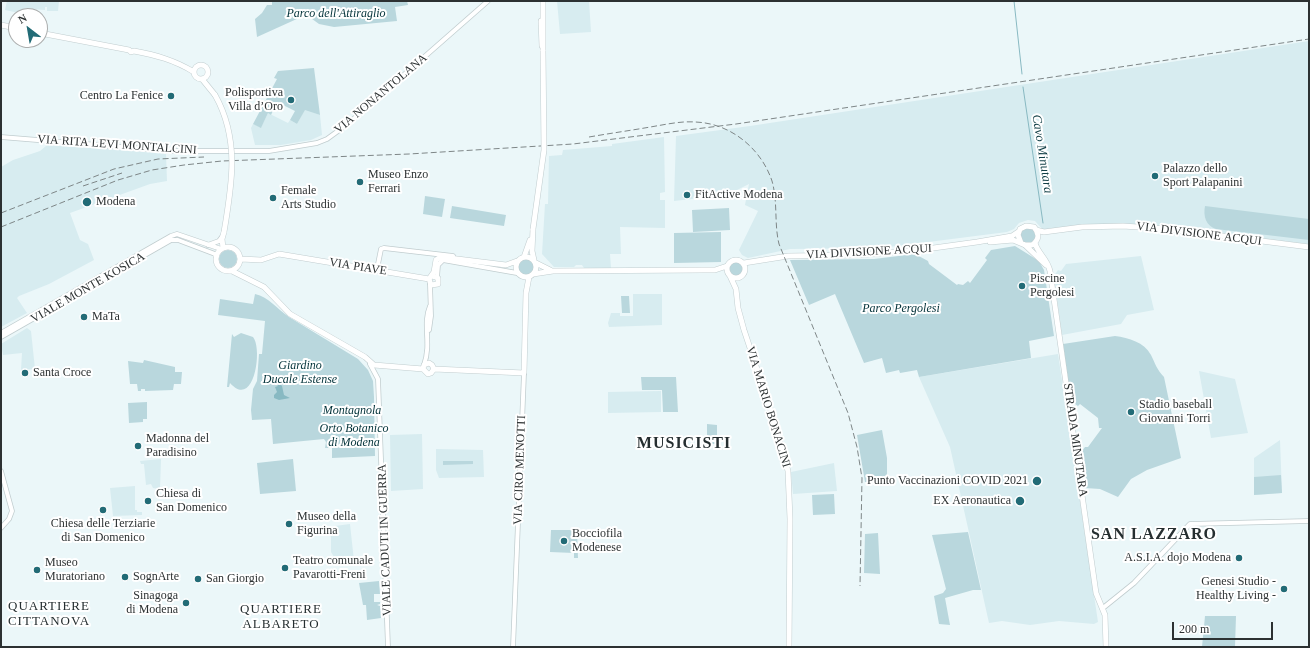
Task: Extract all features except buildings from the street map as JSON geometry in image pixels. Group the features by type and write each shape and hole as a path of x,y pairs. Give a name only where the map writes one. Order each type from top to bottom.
{"main road":[{"path":"531,276 536,268 532,250 533,229 544,145 543,1"},
{"path":"48,34 167,58 194,72 196,78 202,80 210,87"},
{"path":"194,72 197,66 204,65 208,70 207,76 210,87 228,124 231,142 232,180 224,234 224,248 216,257 220,268 227,271 232,271 238,266 241,258 238,251 224,248"},
{"path":"202,80 207,76"},
{"path":"1032,226 1036,230 1036,241 1023,244 1018,237 1018,232 1022,227 1032,226"},
{"name":"VIA DIVISIONE ACQUI","path":"1036,230 1044,232 1088,227 1123,226 1167,229 1309,247"},
{"name":"VIA DIVISIONE ACQUI","path":"1036,241 1047,235 1088,227"},
{"path":"437,284 439,281 432,279 436,260 440,257 506,265 524,257 528,250 533,229"},
{"name":"VIA DIVISIONE ACQUI","path":"744,263 788,256 912,251 1012,236 1018,232"},
{"name":"VIA DIVISIONE ACQUI","path":"977,242 1013,240 1023,244"},
{"name":"STRADA MINUTARA","path":"1036,241 1037,249 1046,259 1050,271 1096,593 1103,608 1107,630 1106,647"},
{"name":"STRADA MINUTARA","path":"1023,244 1040,257 1050,271"},
{"name":"VIA PIAVE","path":"241,258 259,260 276,254 287,255 432,279 437,284"},
{"path":"524,257 529,257 535,262 553,271"},
{"path":"517,261 515,266 519,275 531,276 553,271 715,270 727,266 734,260 739,260 744,263 745,271 739,278 715,270"},
{"name":"VIA DIVISIONE ACQUI","path":"745,271 760,261"},
{"path":"727,266 730,276"},
{"name":"VIALE CADUTI IN GUERRA","path":"232,271 261,285 290,314 357,353"},
{"name":"VIA CIRO MENOTTI","path":"519,275 526,293"},
{"name":"VIA CIRO MENOTTI","path":"524,373 526,293 531,276"},
{"name":"VIA MARIO BONACINI","path":"730,276 736,289 738,308 744,330 771,411 788,470 790,519 789,647"},
{"name":"VIA MARIO BONACINI","path":"736,289 739,278"},
{"path":"357,353 374,365 424,367 427,363 433,367 524,373"},
{"path":"424,367 428,374 431,373 433,367"}],"street":[{"name":"VIA NONANTOLANA","path":"233,152 306,146 327,139 372,103 488,1"},
{"name":"VIA RITA LEVI MONTALCINI","path":"1,136 171,151 233,152"},
{"name":"VIALE MONTE KOSICA","path":"1,333 165,238 177,234 208,245"},
{"path":"208,245 219,241 224,234"},
{"name":"VIALE MONTE KOSICA","path":"1,337 174,239 215,254 216,257"},
{"path":"208,245 224,248"},
{"path":"377,270 381,249 384,248 439,254 488,262"},
{"path":"424,367 428,353 432,279 438,265 443,260 519,275"},
{"path":"431,294 437,284"},
{"name":"VIALE CADUTI IN GUERRA","path":"357,353 372,365 378,379 388,647"},
{"path":"428,353 433,367"},
{"name":"VIA CIRO MENOTTI","path":"513,647 524,373"},
{"path":"1,471 12,511 10,519 1,528"},
{"path":"1103,608 1134,583 1185,527 1192,523 1309,521"}],"shaded area":[{"path":"7,1 59,1 58,11 48,11 47,7 8,8 8,11 5,10"},
{"path":"557,1 589,1 591,32 560,34"},
{"path":"1309,41 1309,244 1137,224 1101,224 1043,230 1035,221 1028,220 1019,223 1014,229 1007,232 881,248 790,249 748,258 742,255 739,250 758,211 745,205 749,184 727,195 674,201 676,136"},
{"path":"305,109 320,115 322,135 311,140 281,145 255,145 251,128 253,124 261,127 268,113 288,123 290,120 297,124"},
{"path":"664,137 665,192 660,193 660,200 665,200 665,228 620,227 621,254 610,254 611,268 584,268 582,265 576,265 574,267 554,267 542,254 545,204 548,204 549,156 562,155 563,150 612,146 612,144"},
{"path":"54,144 166,154 167,181 150,184 70,213 80,240 88,244 94,260 49,284 19,296 17,298 27,313 1,327 1,167 13,160 40,151 46,146"},
{"path":"1141,256 1154,310 1127,315 1121,324 1062,335 1054,276 1058,270 1061,271 1066,264"},
{"path":"633,294 662,294 662,325 609,327 608,323 611,313 620,313 620,316 633,316"},
{"path":"27,328 31,331 35,369 21,370 22,353 3,355 1,344"},
{"name":"EX Aeronautica","path":"1058,354 1098,622 1094,624 1059,621 1030,625 1002,621 989,623 950,447 919,377"},
{"path":"1199,371 1235,379 1248,433 1211,438"},
{"path":"271,376 273,376 282,386 284,395 290,398 279,400 274,398 274,395 277,392 275,387 278,386"},
{"path":"661,391 661,412 608,413 608,392"},
{"path":"422,434 423,489 391,491 390,435"},
{"path":"1280,440 1282,493 1254,495 1254,458"},
{"path":"436,449 483,450 484,477 439,478 436,470"},
{"path":"161,459 160,489 153,488 151,484 146,485 144,464 141,464 140,461"},
{"path":"834,463 837,491 793,494 791,472"},
{"path":"135,486 135,510 137,510 137,512 142,512 142,515 113,516 110,488"},
{"path":"350,524 354,561 352,563 339,565 331,552 331,533 335,526"}],"green space":[{"name":"Parco dell'Attiraglio","path":"272,1 407,1 408,5 395,7 397,21 334,27 319,24 308,16 299,18 257,37 255,19 262,13 267,5 272,5"},
{"name":"Polisportiva Villa d’Oro","path":"314,68 320,115 305,110 297,124 290,120 295,111 277,102 271,115 268,113 261,128 253,124 277,79 274,78 278,71"},
{"path":"425,196 445,199 442,217 423,214"},
{"path":"452,206 506,215 504,226 450,218"},
{"path":"1205,206 1309,219 1309,240 1216,229 1210,226 1206,220 1204,213"},
{"path":"729,208 730,230 693,232 692,210"},
{"path":"1028,228 1035,233 1036,236 1031,243 1028,244 1021,239 1020,236 1025,229"},
{"path":"721,232 721,262 674,263 674,233"},
{"name":"Parco Pergolesi","path":"1015,246 1039,261 1044,270 1054,336 1029,341 1031,358 919,377 917,370 900,373 899,370 886,373 882,358 864,363 835,294 809,305 790,260 874,259 915,254 928,261 929,264 957,285 963,285 968,281 970,283 987,260 985,258 991,250"},
{"path":"228,250 234,253 237,259 234,265 228,268 222,265 219,259 222,253"},
{"path":"526,259 533,264 534,267 529,274 526,275 519,270 518,267 523,260"},
{"path":"736,261 743,266 744,269 739,276 736,277 729,272 728,269 733,262"},
{"name":"Giardino Ducale Estense","path":"255,294 265,298 289,317 358,359 368,370 373,381 375,456 332,458 332,448 325,448 326,442 324,439 273,444 271,419 252,420 251,410 253,389 257,381 259,354 262,354 265,321 218,315 220,299 253,304"},
{"path":"621,296 629,296 630,313 622,313"},
{"path":"241,333 253,337 256,344 257,353 254,375 245,389 238,389 230,383 229,387 227,387 232,334 234,337"},
{"name":"Stadio baseball Giovanni Torri","path":"1115,336 1131,339 1144,347 1151,355 1164,377 1181,458 1147,470 1131,479 1118,497 1100,489 1085,488 1079,455 1085,447 1088,447 1102,428 1099,428 1098,418 1080,404 1078,406 1071,401 1063,344"},
{"path":"144,360 175,367 175,372 182,372 181,384 174,384 173,390 145,391 145,389 141,389 141,391 138,391 137,384 130,384 128,361 143,363"},
{"path":"641,377 676,377 678,412 663,412 662,390 642,390"},
{"path":"147,402 147,419 143,419 143,422 129,423 128,403"},
{"path":"707,424 717,425 717,444 707,444"},
{"path":"882,430 887,458 887,482 865,482 857,435"},
{"path":"293,459 296,491 260,494 257,463"},
{"path":"443,461 473,461 473,464 443,465"},
{"path":"1281,475 1282,493 1254,495 1254,477"},
{"path":"834,494 835,514 813,515 812,495"},
{"name":"Bocciofila Modenese","path":"551,530 577,530 578,558 574,558 574,553 550,552"},
{"path":"968,532 981,590 973,590 945,598 950,625 939,624 934,596 943,593 946,589 932,535"},
{"path":"878,533 880,574 864,573 865,534"},
{"path":"379,581 380,594 374,594 374,602 380,602 380,604 377,605 380,606 381,618 367,620 366,605 363,605 359,583"},
{"path":"1205,616 1236,616 1235,647 1202,647"}],"waterway":[{"name":"Cavo Minutara","path":"1014,1 1022,74"},
{"name":"Cavo Minutara","path":"1023,87 1043,223"}],"railway":[{"path":"1,227 118,180 152,170 184,165 222,161 409,154 573,144 736,124 1309,39"},
{"path":"589,137 680,122 708,123 732,132 752,148 767,169 774,189 779,244 848,413 857,447 862,478 860,586"},
{"path":"1,213 114,169 158,159 204,157"},
{"path":"83,186 122,173"}],"place":[{"name":"Centro La Fenice","path":"171,96"},
{"name":"Polisportiva Villa d’Oro","path":"291,100"},
{"name":"Palazzo dello Sport Palapanini","path":"1155,176"},
{"name":"Museo Enzo Ferrari","path":"360,182"},
{"name":"FitActive Modena","path":"687,195"},
{"name":"Female Arts Studio","path":"273,198"},
{"name":"Modena","path":"87,202"},
{"name":"Piscine Pergolesi","path":"1022,286"},
{"name":"MaTa","path":"84,317"},
{"name":"Santa Croce","path":"25,373"},
{"name":"Stadio baseball Giovanni Torri","path":"1131,412"},
{"name":"Madonna del Paradisino","path":"138,446"},
{"name":"Punto Vaccinazioni COVID 2021","path":"1037,481"},
{"name":"Chiesa di San Domenico","path":"148,501"},
{"name":"EX Aeronautica","path":"1020,501"},
{"name":"Chiesa delle Terziarie di San Domenico","path":"103,510"},
{"name":"Museo della Figurina","path":"289,524"},
{"name":"Bocciofila Modenese","path":"564,541"},
{"name":"A.S.I.A. dojo Modena","path":"1239,558"},
{"name":"Teatro comunale Pavarotti-Freni","path":"285,568"},
{"name":"Museo Muratoriano","path":"37,570"},
{"name":"SognArte","path":"125,577"},
{"name":"San Giorgio","path":"198,579"},
{"name":"Genesi Studio - Healthy Living -","path":"1284,589"},
{"name":"Sinagoga di Modena","path":"186,603"}],"district":[{"name":"MUSICISTI","path":"684,444"},
{"name":"SAN LAZZARO","path":"1154,535"},
{"name":"QUARTIERE CITTANOVA","path":"49,614"},
{"name":"QUARTIERE ALBARETO","path":"281,618"}],"park label":[{"name":"Montagnola","path":"352,411"},
{"name":"Orto Botanico di Modena","path":"354,436"}]}
